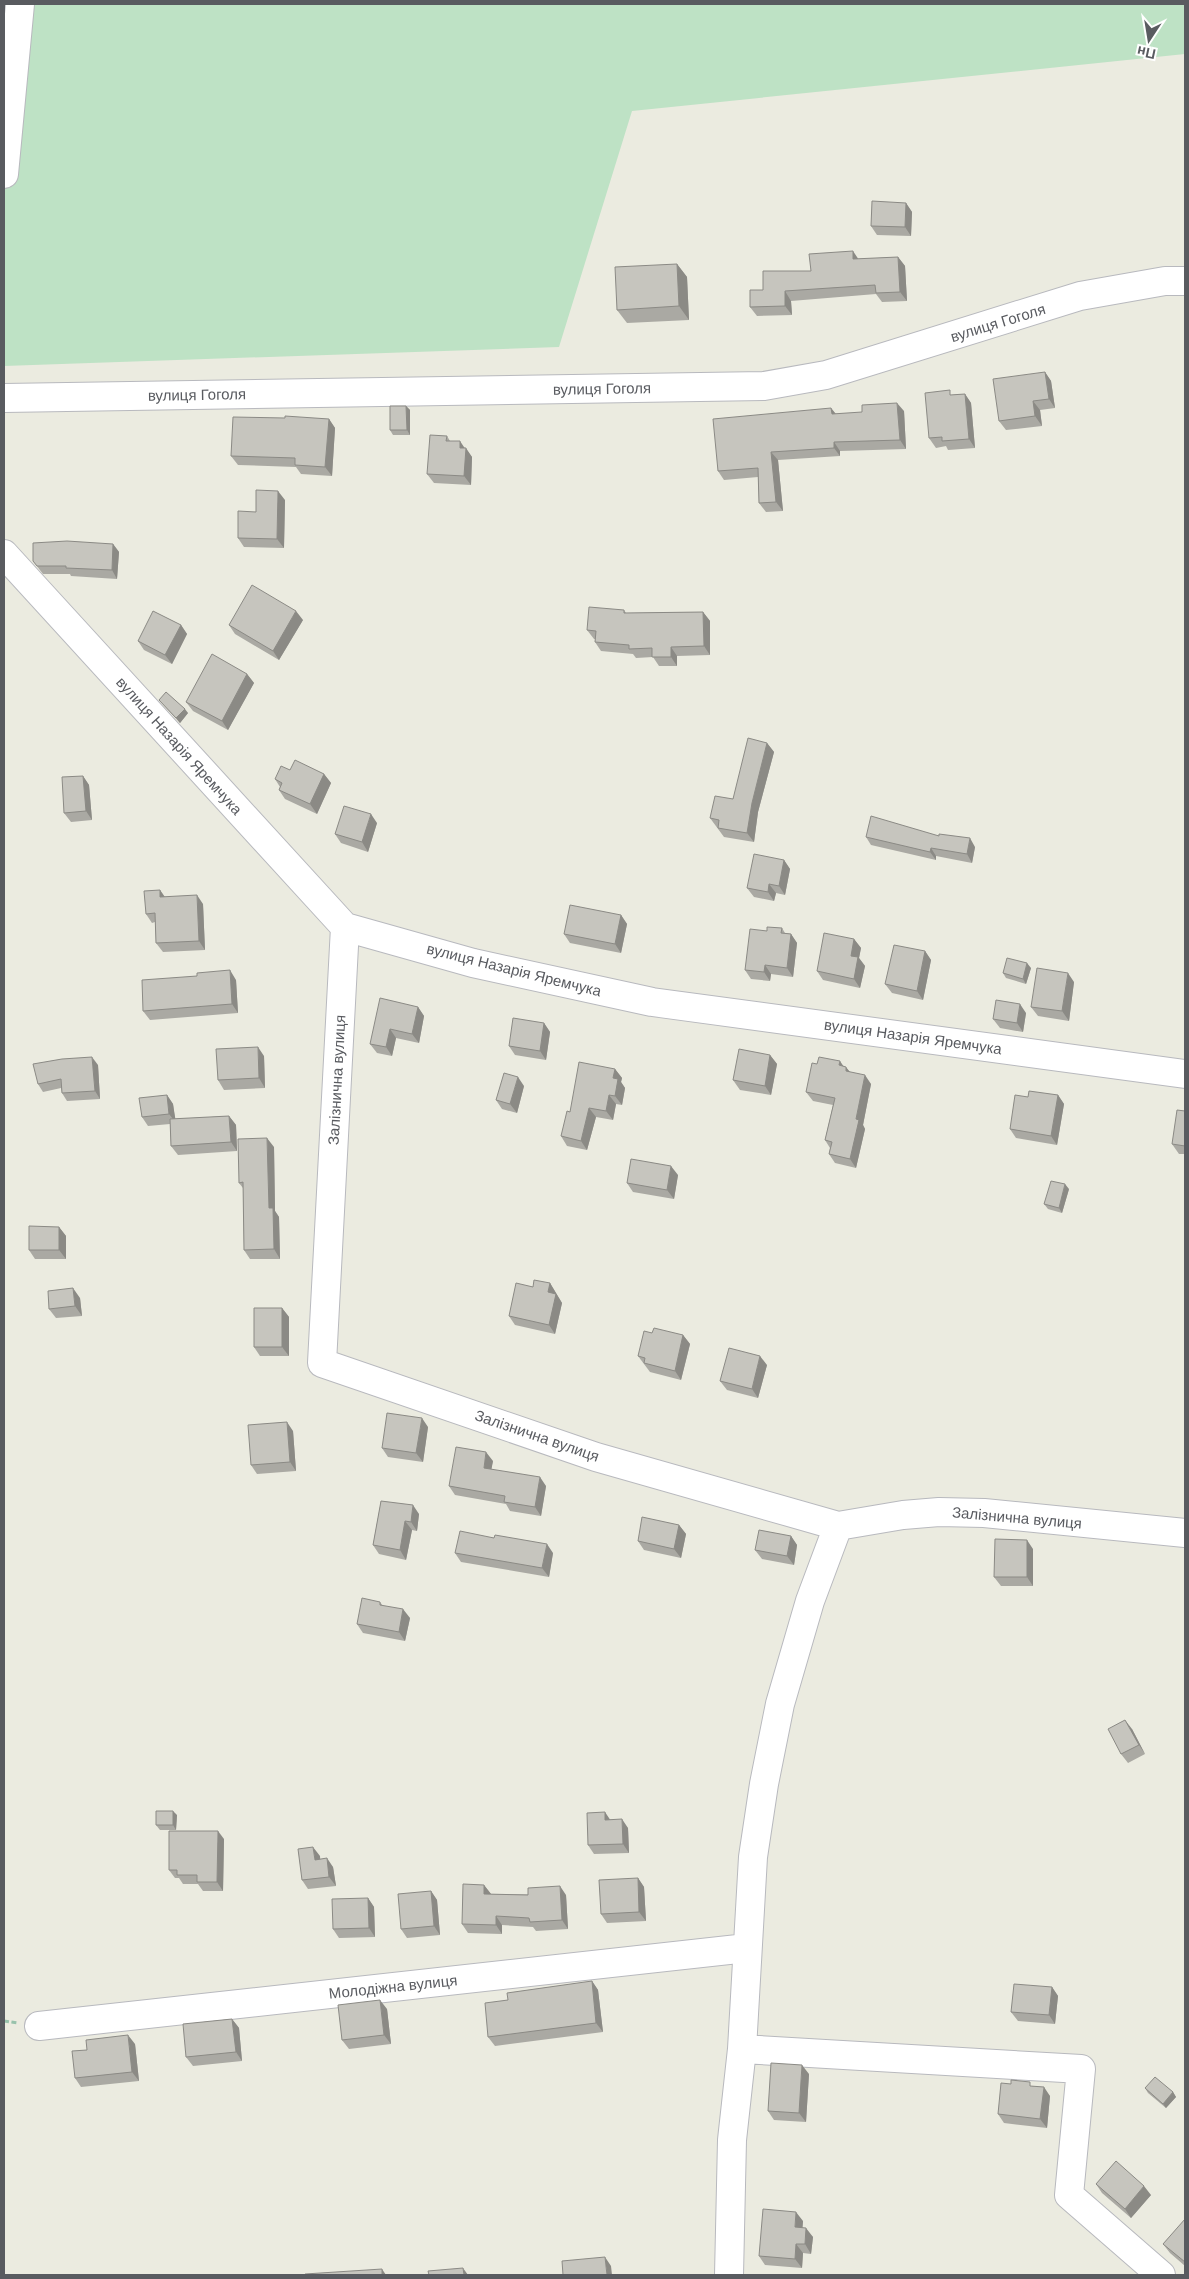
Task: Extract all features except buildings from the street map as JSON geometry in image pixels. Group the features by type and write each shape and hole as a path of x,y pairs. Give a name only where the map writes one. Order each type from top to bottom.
{"street":[{"path":"4,174 20,4"},
{"name":"вулиця Гоголя","path":"4,398 764,386 826,375 1080,296 1165,281 1185,280"},
{"name":"вулиця Назарія Яремчука","path":"4,554 345,926 473,962 652,1002 1185,1074"},
{"name":"Залізнична вулиця","path":"345,926 322,1363 596,1456 838,1526 903,1515 939,1512 984,1513 1185,1533"},
{"path":"729,2275 732,2140 742,2049 753,1857 764,1784 780,1704 810,1601 838,1526"},
{"name":"Молодіжна вулиця","path":"39,2026 747,1948"},
{"path":"742,2049 1081,2069 1069,2195 1162,2275"}],"green space":[{"path":"4,4 1185,4 1185,54 632,111 559,347 4,366"}]}
